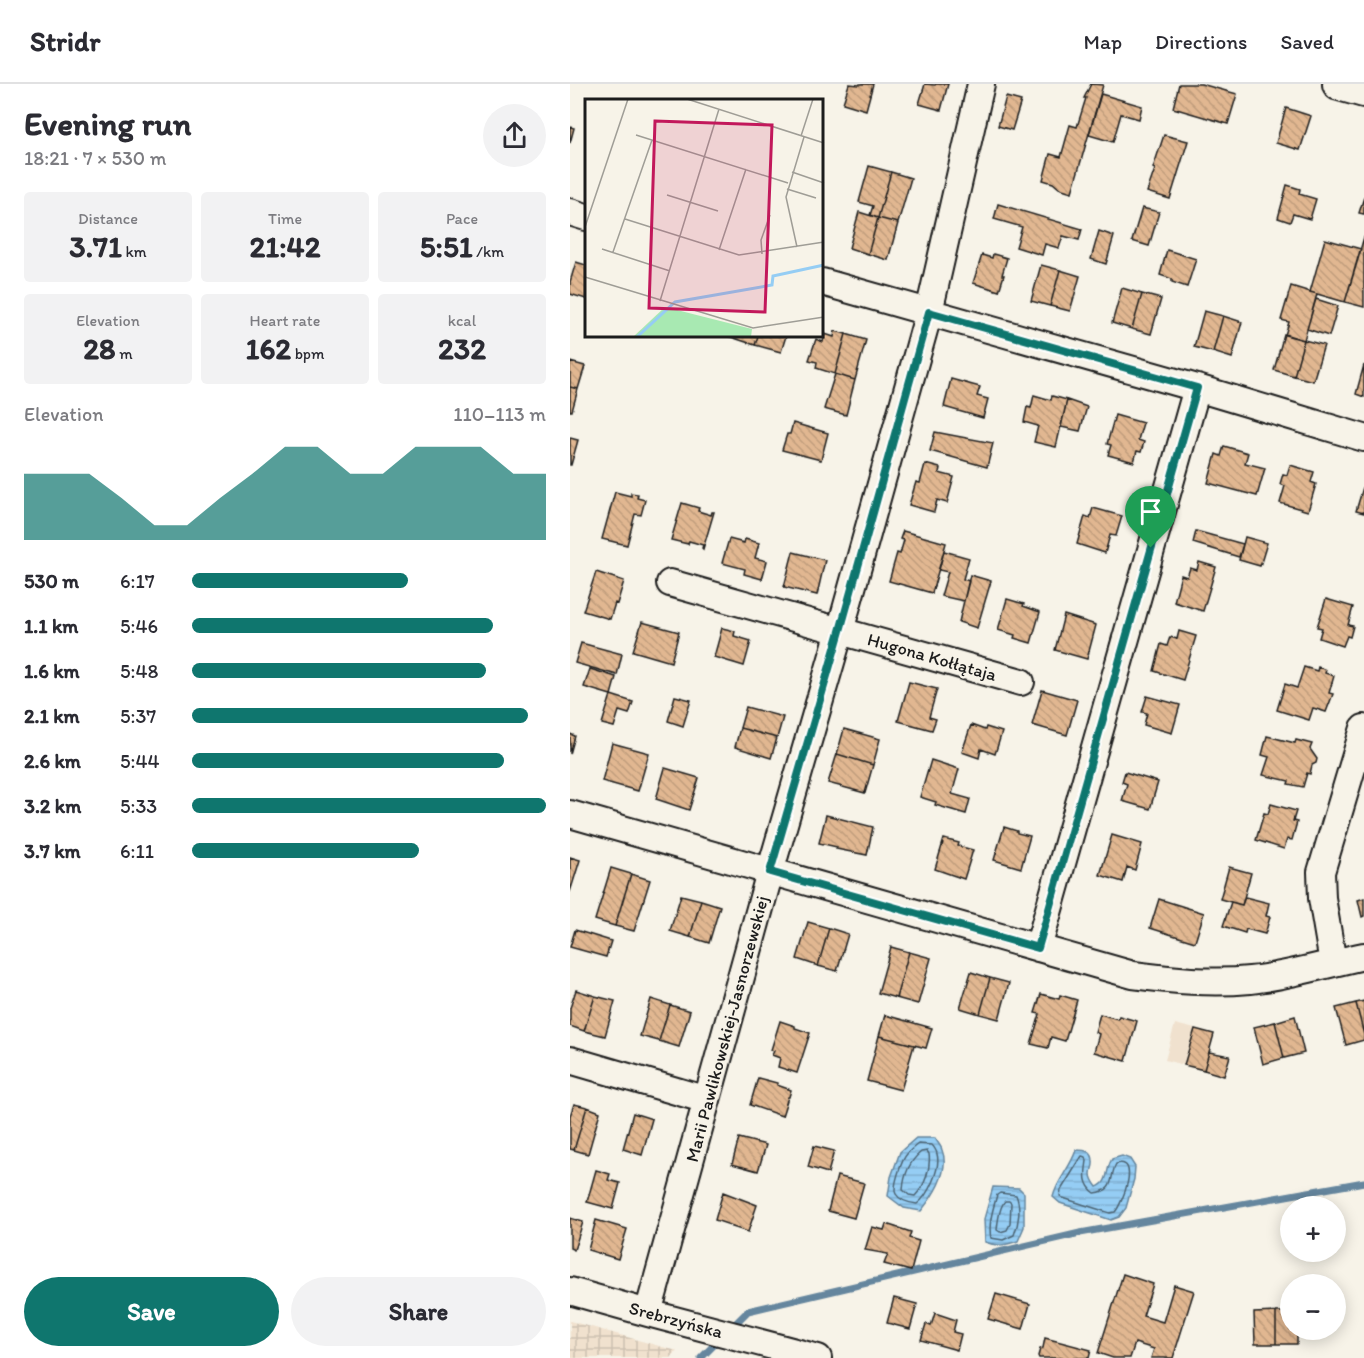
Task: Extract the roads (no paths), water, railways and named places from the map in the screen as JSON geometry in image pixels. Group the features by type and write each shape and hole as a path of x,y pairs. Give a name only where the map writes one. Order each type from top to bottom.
{"street":[{"name":"Marii Pawlikowskiej-Jasnorzewskiej","path":"648,1313 929,312 981,84"},
{"path":"1339,84 1364,91"},
{"path":"570,212 585,217"},
{"path":"824,283 1197,388 1364,438"},
{"path":"1038,948 1197,388"},
{"name":"Hugona Kołłątaja","path":"670,583 1021,682"},
{"path":"1333,963 1322,898 1321,872 1364,728"},
{"path":"570,814 1133,975 1217,982 1250,980 1283,975 1364,956"},
{"path":"570,1060 707,1100"},
{"name":"Srebrzyńska","path":"570,1291 818,1358"}],"water":[{"path":"916,1138 935,1138 944,1158 939,1182 921,1211 904,1208 888,1196 891,1177 900,1152"},
{"path":"1076,1150 1091,1154 1093,1164 1091,1176 1097,1187 1106,1179 1112,1159 1122,1156 1130,1159 1135,1167 1134,1179 1126,1208 1119,1217 1111,1220 1060,1203 1053,1197"},
{"path":"993,1187 1019,1188 1024,1193 1024,1227 1018,1241 1002,1245 985,1242 984,1219"}],"waterway":[{"path":"730,1329 748,1311 1080,1233 1364,1182"},
{"path":"701,1358 720,1339"}]}
